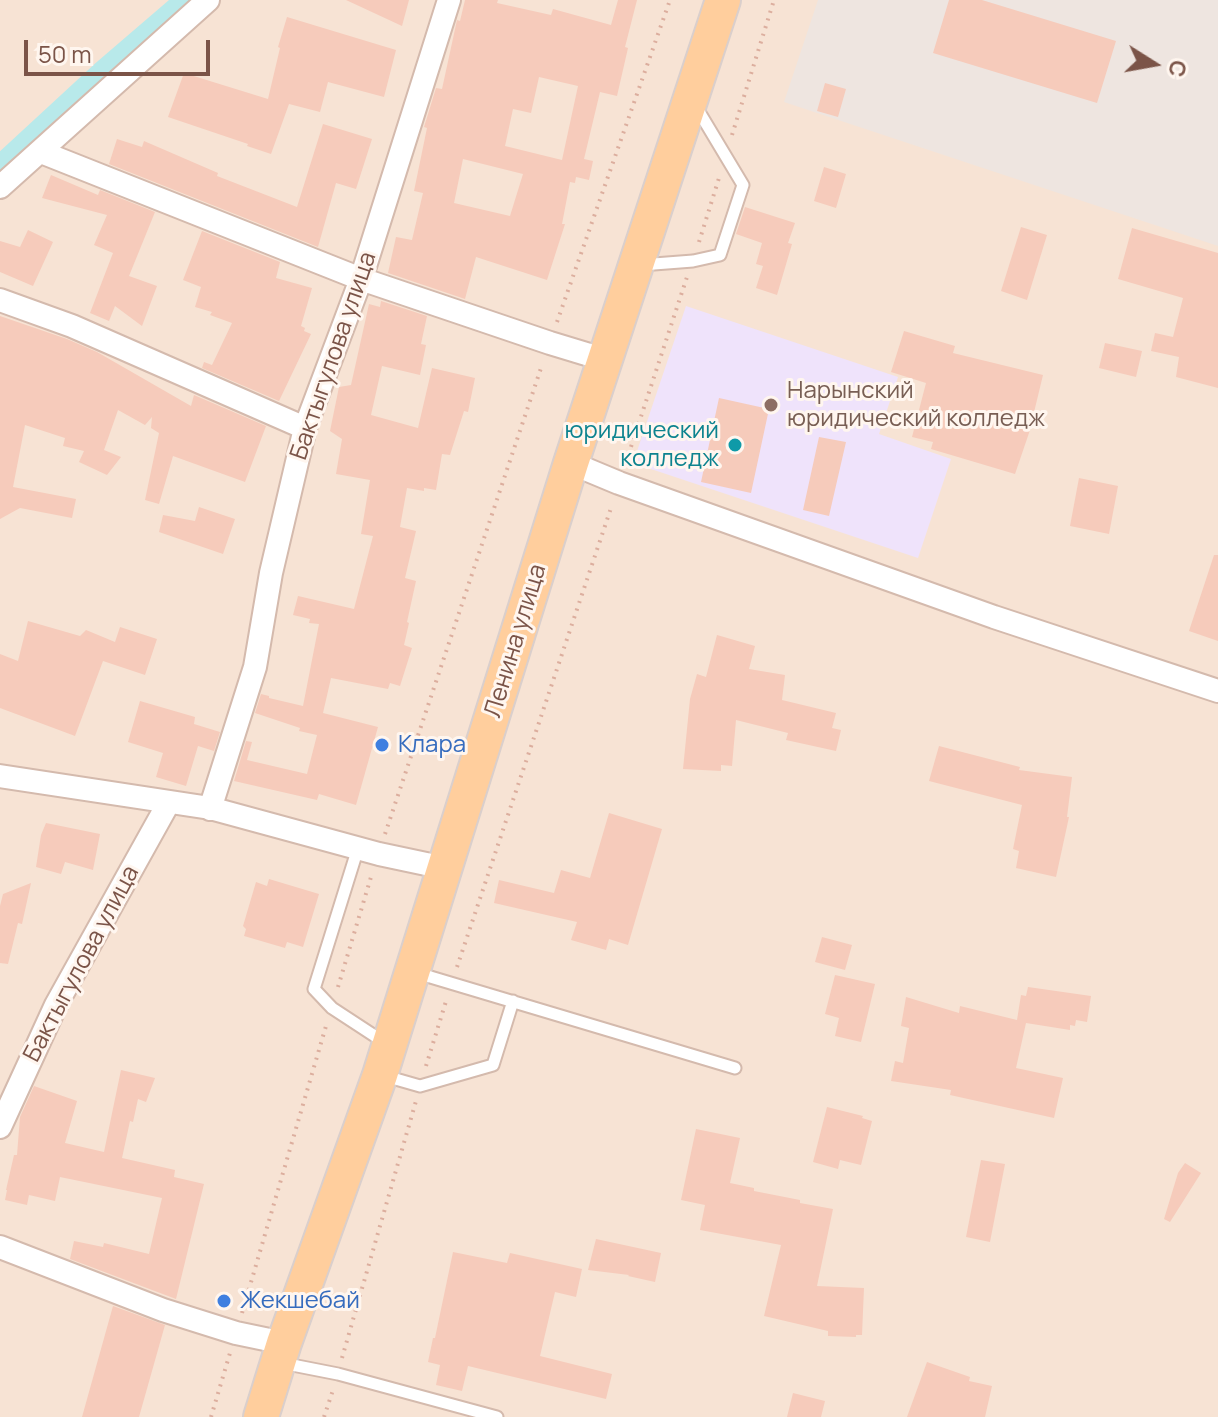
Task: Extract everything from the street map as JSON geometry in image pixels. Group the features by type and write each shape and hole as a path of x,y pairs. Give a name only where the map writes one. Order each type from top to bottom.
{"main road":[{"name":"Ленина улица","path":"261,1417 385,1060 571,463 723,0"}],"street":[{"path":"0,187 208,0"},
{"name":"Бактыгулова улица","path":"210,809 255,667 271,573 305,428 361,279 449,0"},
{"path":"41,152 361,279 606,360"},
{"path":"0,300 72,326 305,428"},
{"path":"571,463 994,617 1218,691"},
{"path":"0,776 210,809 445,868"},
{"name":"Бактыгулова улица","path":"0,1127 56,1005 169,802"},
{"path":"0,1247 163,1310 236,1333 281,1353"}],"lane":[{"path":"637,265 693,261 720,255 743,185 691,98"},
{"path":"369,851 314,989 332,1008 385,1060 420,1086 493,1065 513,1001"},
{"path":"412,972 735,1068"},
{"path":"281,1353 338,1374 497,1417"}],"path":[{"path":"211,1417 332,1008 369,851 670,0"},
{"path":"324,1417 452,984 693,261 774,0"}],"shaded area":[{"path":"0,0 1218,0 1218,1417 0,1417"},
{"path":"818,0 1218,0 1218,246 784,102"},
{"name":"Нарынский юридический колледж","path":"686,306 898,377 879,434 951,459 918,558 633,463"}],"building":[{"path":"346,0 409,0 402,26"},
{"path":"465,0 498,0 497,3 551,15 553,9 611,25 618,0 637,0 617,96 600,92 584,159 593,161 589,180 576,177 575,183 570,182 562,224 565,224 547,280 476,257 465,299 388,273 396,237 412,240 423,193 414,191 427,128 424,127 436,88 442,89 457,20 460,21","holes":["539,77 578,86 562,160 505,146 513,109 531,113","463,159 523,174 510,216 454,203"]},
{"path":"949,0 982,0 1116,41 1097,103 933,53"},
{"path":"287,17 396,50 384,97 328,82 320,112 289,104 271,154 168,117 184,73 268,99"},
{"path":"825,83 846,89 838,117 817,111"},
{"path":"323,124 372,139 356,189 336,183 318,247 109,164 117,139 142,147 144,141 218,173 217,176 297,207"},
{"path":"824,167 846,174 836,208 814,201"},
{"path":"51,175 98,195 100,190 155,212 129,276 157,286 142,326 115,306 109,321 90,313 113,253 94,245 107,215 42,198"},
{"path":"745,207 795,223 777,295 756,288 763,266 756,264 762,243 736,234"},
{"path":"1021,227 1047,235 1027,300 1001,291"},
{"path":"1132,228 1218,253 1218,388 1176,377 1179,357 1151,351 1155,333 1173,337 1183,298 1118,279"},
{"path":"28,230 53,242 33,286 0,272 0,241 20,247"},
{"path":"202,231 280,262 276,278 312,288 301,326 311,334 279,401 202,368 204,362 212,365 232,323 195,307 201,287 183,280"},
{"path":"381,301 427,316 421,344 426,345 420,375 382,366 371,415 418,428 432,368 475,378 468,412 464,411 450,455 442,454 436,490 407,488 400,527 416,531 405,578 416,581 404,645 412,648 400,686 390,683 388,689 331,678 323,713 378,727 356,805 319,794 317,800 234,781 246,741 252,742 247,760 307,774 317,735 255,713 261,694 303,706 319,624 293,615 298,596 354,609 373,536 361,534 370,480 336,474 342,439 330,431 339,387 351,385 369,304 380,307"},
{"path":"0,316 97,352 191,406 194,395 266,426 245,482 173,456 159,504 145,500 159,433 151,428 152,417 145,425 118,410 104,450 121,457 107,475 79,462 84,451 63,446 65,438 25,425 13,487 76,499 72,518 20,508 0,519"},
{"path":"904,331 955,346 953,353 1043,375 1015,474 931,449 933,442 912,437 926,383 891,372"},
{"path":"1105,343 1142,351 1136,377 1099,368"},
{"name":"юридический колледж","path":"719,398 769,409 751,493 701,482"},
{"path":"819,437 846,442 829,516 803,510"},
{"path":"1079,478 1118,486 1109,534 1070,526"},
{"path":"199,507 235,519 223,554 159,532 163,515 195,521"},
{"path":"1214,555 1218,555 1218,641 1189,631"},
{"path":"28,621 80,636 86,630 115,642 120,627 157,639 145,675 103,661 75,736 0,708 0,654 18,661"},
{"path":"717,635 755,646 749,669 785,675 782,700 836,713 832,728 841,730 836,751 786,740 788,733 736,720 732,766 721,765 721,771 683,769 690,699 697,674 706,677"},
{"path":"140,701 195,717 194,724 220,732 214,751 198,746 186,786 156,777 163,753 128,742"},
{"path":"939,746 1020,767 1019,770 1072,777 1069,817 1056,877 1016,868 1019,851 1013,849 1022,805 929,781"},
{"path":"609,813 662,829 628,945 609,939 606,950 571,940 577,922 494,903 499,880 554,893 561,870 590,878"},
{"path":"46,823 100,834 93,870 65,862 61,874 36,867"},
{"path":"269,879 319,894 303,947 287,942 285,948 244,936 246,929 243,926 256,882 267,886"},
{"path":"31,883 22,924 18,923 8,964 0,963 0,906 3,894"},
{"path":"822,937 852,945 845,970 815,962"},
{"path":"835,975 875,984 861,1042 835,1036 839,1018 825,1014"},
{"path":"1028,987 1091,996 1087,1022 1076,1020 1075,1026 1070,1025 1070,1030 1026,1023 1016,1068 1063,1078 1054,1118 950,1095 951,1090 891,1081 895,1061 903,1063 909,1028 901,1026 906,997 959,1013 960,1006 1017,1020 1021,995 1026,996"},
{"path":"121,1070 155,1078 146,1102 138,1099 122,1158 175,1170 174,1177 204,1184 176,1299 70,1259 74,1241 103,1247 104,1243 149,1254 162,1198 60,1177 55,1201 29,1195 27,1205 5,1200 14,1155 17,1155 20,1117 34,1086 77,1101 65,1143 104,1152"},
{"path":"827,1107 872,1121 861,1165 840,1160 838,1169 813,1162"},
{"path":"696,1129 740,1138 730,1183 833,1209 817,1286 864,1288 862,1335 828,1336 828,1331 764,1316 781,1245 700,1230 705,1205 681,1200"},
{"path":"981,1160 1005,1164 990,1242 966,1237"},
{"path":"1185,1163 1201,1173 1170,1222 1164,1219 1178,1173"},
{"path":"596,1239 661,1253 655,1282 588,1270"},
{"path":"453,1252 507,1263 510,1253 582,1269 576,1297 555,1292 540,1356 612,1374 606,1399 468,1366 462,1391 436,1385 440,1365 428,1362"},
{"path":"113,1306 165,1325 139,1417 82,1417"},
{"path":"927,1362 970,1377 969,1381 992,1386 985,1417 907,1417"},
{"path":"793,1393 825,1401 821,1417 787,1417"}],"waterway":[{"path":"0,169 189,0"}],"place":[{"name":"Нарынский юридический колледж","path":"771,405"},
{"name":"юридический колледж","path":"735,445"},
{"name":"Клара","path":"382,745"},
{"name":"Жекшебай","path":"224,1301"}]}
